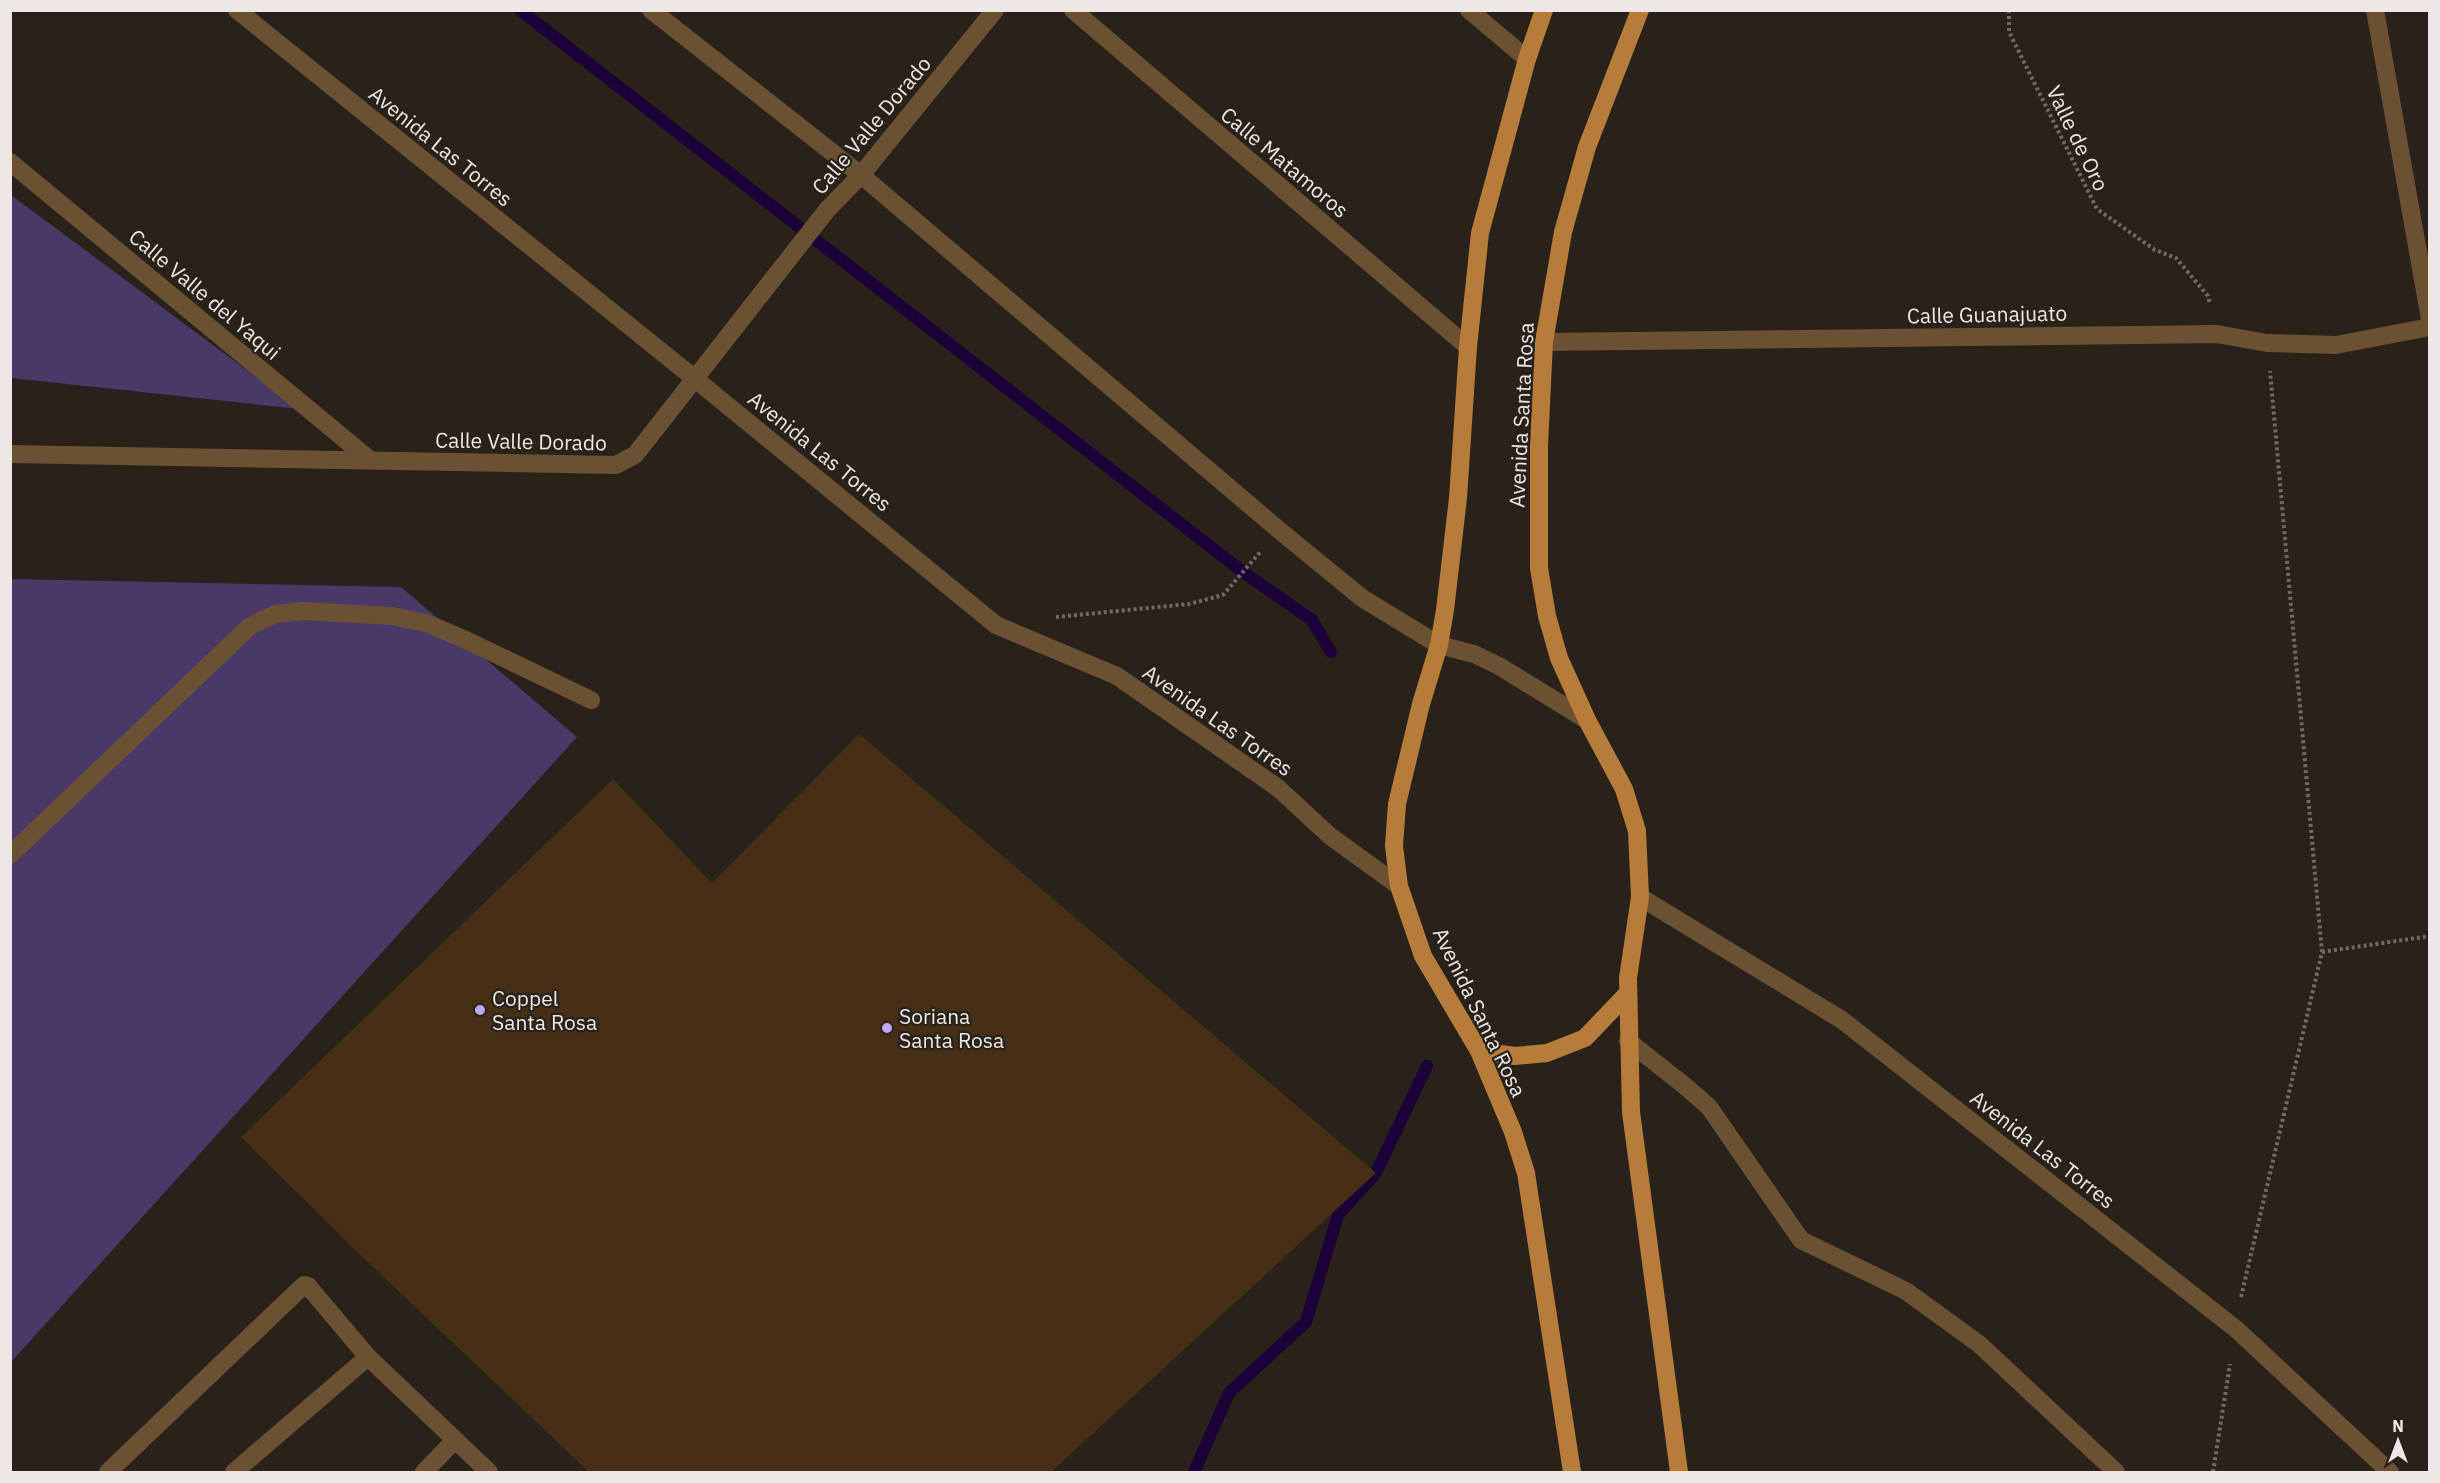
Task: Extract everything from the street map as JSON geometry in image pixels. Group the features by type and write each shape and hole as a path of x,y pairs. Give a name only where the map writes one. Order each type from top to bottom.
{"main road":[{"name":"Avenida Santa Rosa","path":"1544,10 1527,59 1480,233 1468,347 1458,498 1439,645 1421,704 1397,804 1394,846 1399,886 1423,956 1479,1051 1526,1173 1572,1473"},
{"name":"Avenida Santa Rosa","path":"1640,10 1587,147 1563,232 1544,342 1539,446 1539,568 1546,616 1559,658 1587,720 1624,789 1636,831 1640,897 1628,978 1631,1112 1679,1473"},
{"path":"1479,1051 1515,1056 1546,1053 1585,1038 1628,993"}],"street":[{"name":"Avenida Las Torres","path":"237,10 996,625 1100,671 1117,676 1278,788 1330,836 1399,886"},
{"path":"651,10 861,175 1362,598 1439,645 1474,654 1499,666 1587,720"},
{"name":"Calle Valle Dorado","path":"10,454 616,465 635,455 827,210 861,175 995,10"},
{"name":"Calle Matamoros","path":"1073,10 1468,347"},
{"path":"1469,10 1527,59"},
{"path":"2375,10 2430,319"},
{"name":"Calle Valle del Yaqui","path":"10,162 370,460"},
{"name":"Calle Guanajuato","path":"1544,342 2217,334 2267,343 2336,345 2430,327"},
{"path":"10,855 250,626 275,614 303,611 392,616 426,623 591,700"},
{"name":"Avenida Las Torres","path":"1640,897 1842,1020 2236,1329 2390,1473"},
{"path":"1628,1041 1709,1107 1801,1240 1906,1291 1979,1344 2116,1473"},
{"path":"108,1473 304,1285 308,1286 368,1357 489,1473"},
{"path":"234,1473 368,1357"},
{"path":"424,1473 455,1440"}],"path":[{"name":"Valle de Oro","path":"2009,10 2009,32 2097,209 2155,250 2176,258 2208,296 2217,334"},
{"path":"2213,1473 2242,1289 2322,952 2267,343"},
{"path":"1052,618 1189,604 1223,595 1279,530"},
{"path":"2322,952 2430,936"}],"shaded area":[{"path":"11,195 299,409 11,378"},
{"path":"11,579 401,587 577,737 11,1362"}],"building":[{"name":"Soriana Santa Rosa","path":"859,734 1376,1173 1051,1472 589,1472 352,1247 241,1137 613,779 712,883"}],"waterway":[{"path":"520,10 1243,572 1312,620 1331,652"},
{"path":"1194,1472 1229,1393 1306,1322 1338,1215 1376,1173 1427,1066"}],"place":[{"name":"Coppel Santa Rosa","path":"480,1010"},
{"name":"Soriana Santa Rosa","path":"887,1028"}]}
